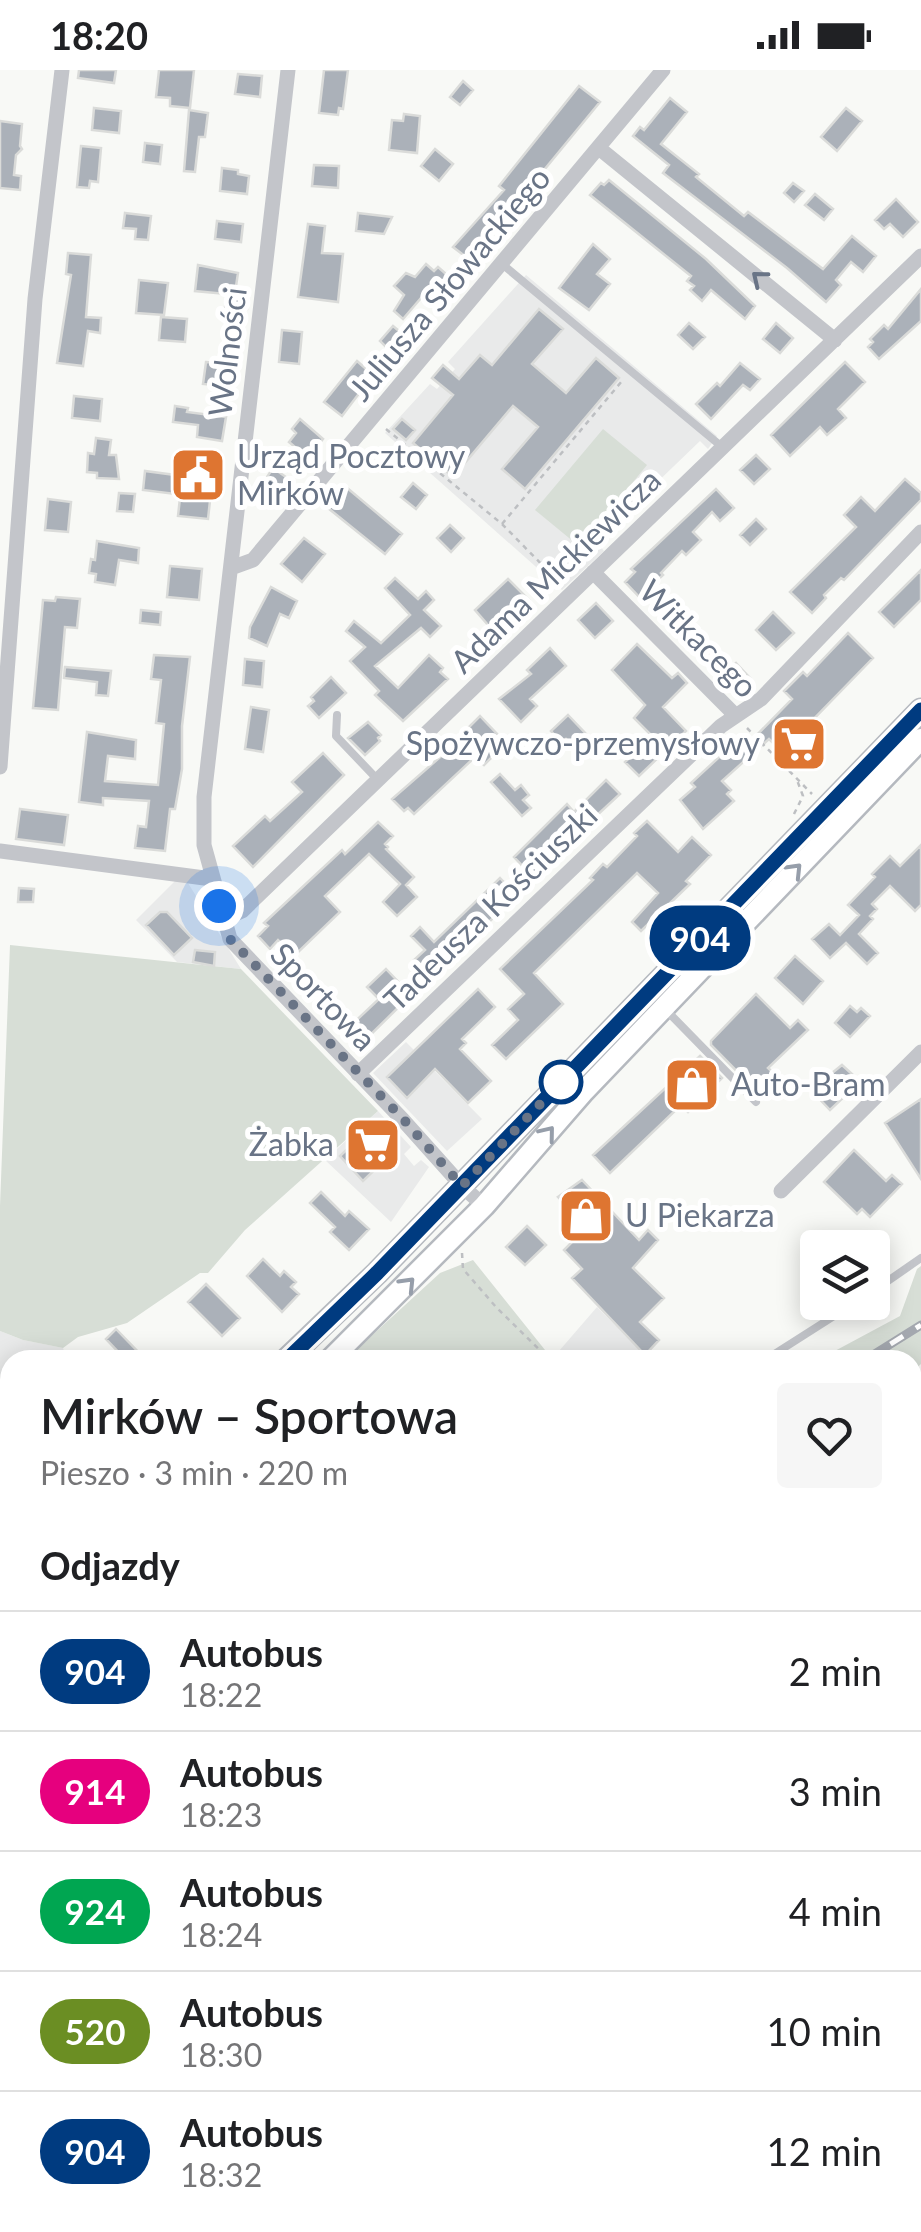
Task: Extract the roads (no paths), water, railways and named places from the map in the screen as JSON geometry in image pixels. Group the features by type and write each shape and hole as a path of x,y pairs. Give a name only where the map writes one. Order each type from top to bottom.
{"main road":[{"path":"297,1350 462,1186 921,710"},
{"path":"340,1350 484,1206 584,1090 920,743"}],"street":[{"path":"0,767 35,299 62,70"},
{"name":"Wolności","path":"212,879 204,846 204,797 288,70"},
{"name":"Juliusza Słowackiego","path":"232,568 253,560 663,70"},
{"path":"600,149 835,340"},
{"name":"Adama Mickiewicza","path":"224,919 242,911 379,782 921,256"},
{"name":"Tadeusza Kościuszki","path":"358,1074 702,743 762,700 921,532"},
{"name":"Witkacego","path":"593,572 736,716"},
{"path":"0,851 212,879"},
{"name":"Sportowa","path":"212,879 230,939 484,1206"},
{"path":"781,1191 921,1052"}],"lane":[{"path":"502,264 722,448"},
{"path":"336,716 336,736 379,782"},
{"path":"663,1008 756,1102"},
{"path":"890,1280 921,1258"},
{"path":"781,1350 828,1320"}],"railway":[{"path":"881,1350 921,1325"}],"place":[{"name":"Urząd Pocztowy Mirków","path":"198,475"},
{"name":"Spożywczo-przemysłowy","path":"799,744"},
{"name":"Auto-Bram","path":"692,1085"},
{"name":"Żabka","path":"373,1145"},
{"name":"U Piekarza","path":"586,1216"}]}
